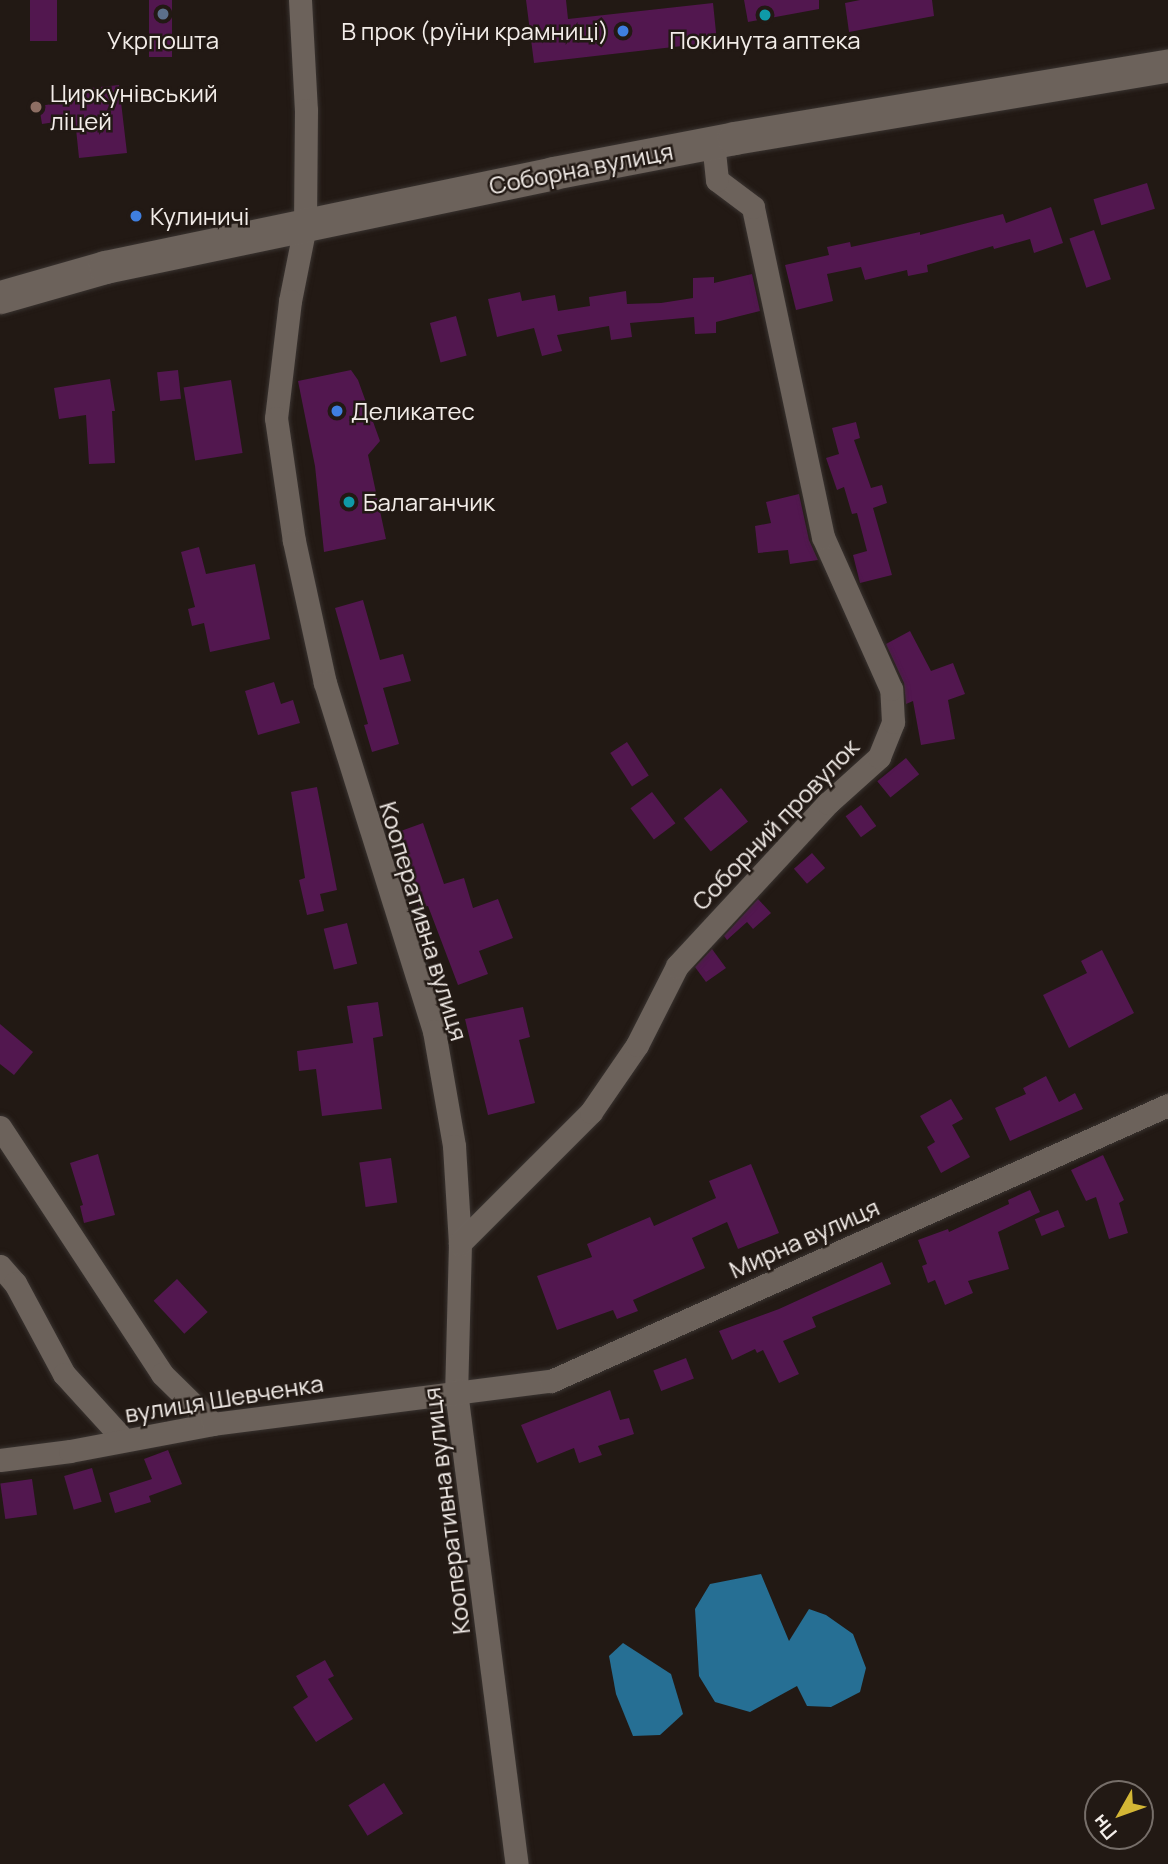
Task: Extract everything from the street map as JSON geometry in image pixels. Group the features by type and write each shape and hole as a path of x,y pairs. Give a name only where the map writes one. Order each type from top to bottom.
{"street":[{"name":"Кооперативна вулиця","path":"300,0 306,110 305,226 290,301 276,418 294,541 325,683 434,1031 454,1146 460,1243 456,1391 517,1864"},
{"name":"Соборна вулиця","path":"0,297 105,267 713,142 1168,65"},
{"name":"Соборний провулок","path":"460,1243 591,1112 637,1045 677,965 828,803 879,757 893,722 891,689 823,537 753,207 717,180 713,142"},
{"name":"Мирна вулиця","path":"456,1391 551,1381 1168,1105"},
{"path":"0,1127 162,1374 213,1424"},
{"path":"0,1266 15,1283 64,1374 124,1440"},
{"name":"вулиця Шевченка","path":"0,1460 213,1424 456,1391"}],"water":[{"path":"761,1574 789,1641 809,1609 826,1615 853,1634 866,1668 860,1692 831,1707 807,1706 797,1686 750,1712 715,1702 699,1676 695,1609 710,1584"},
{"path":"623,1643 671,1674 683,1714 660,1735 633,1736 616,1694 609,1656"}],"building":[{"path":"30,0 57,0 57,41 30,41"},
{"path":"149,0 172,0 172,57 149,57"},
{"name":"В прок (руїни крамниці)","path":"526,0 566,0 568,19 713,3 717,42 534,63"},
{"name":"Покинута аптека","path":"744,0 819,0 819,9 748,22"},
{"path":"860,0 932,0 934,16 849,32 845,3"},
{"path":"119,85 127,153 79,158 75,119 42,124 39,106 73,101 72,90"},
{"path":"1147,183 1155,209 1101,225 1093,199"},
{"path":"1051,207 1063,243 1034,253 1030,239 994,249 993,246 927,265 928,272 908,276 907,270 865,280 861,267 827,274 833,301 796,310 785,265 829,255 827,247 850,242 851,247 920,232 920,235 1003,214 1006,223"},
{"path":"1094,230 1111,279 1086,288 1069,238"},
{"path":"752,274 760,311 716,322 716,333 695,334 694,317 630,323 632,337 611,340 609,326 557,335 562,351 542,356 534,328 497,337 488,299 520,292 522,301 555,295 558,311 590,306 589,297 626,291 627,304 661,303 693,298 693,278 714,277 714,283"},
{"path":"456,316 467,356 441,363 430,323"},
{"path":"178,370 181,399 160,401 157,372"},
{"path":"351,370 358,380 380,441 368,455 386,539 324,552 315,466 298,381"},
{"path":"110,379 115,411 112,411 115,463 89,464 86,415 59,419 54,388"},
{"path":"231,380 243,453 195,461 184,388"},
{"path":"856,422 860,438 854,440 871,488 882,485 887,503 873,508 892,575 860,583 853,555 867,551 857,513 852,514 844,487 837,490 826,458 839,454 832,428"},
{"path":"799,494 809,540 818,560 790,564 788,550 758,553 755,526 771,523 766,502"},
{"path":"199,547 206,574 255,564 270,639 210,652 204,623 192,626 188,609 195,607 181,552"},
{"path":"363,600 380,660 403,654 411,681 383,688 399,744 372,752 364,725 368,724 335,608"},
{"path":"910,631 931,671 953,663 965,694 948,700 955,739 921,745 913,701 906,704 904,683 886,644"},
{"path":"274,682 281,704 293,700 300,723 258,735 245,691"},
{"path":"627,742 649,776 632,786 610,753"},
{"path":"906,758 919,774 890,798 877,781"},
{"path":"317,787 337,890 320,894 324,911 307,915 299,880 305,878 291,792"},
{"path":"721,788 748,821 711,852 684,818"},
{"path":"652,792 675,823 654,839 630,808"},
{"path":"861,805 876,826 861,837 846,816"},
{"path":"423,823 444,884 464,878 473,908 498,899 513,938 479,951 488,974 458,985 428,906 419,908 398,832"},
{"path":"812,853 825,868 807,884 794,869"},
{"path":"758,899 771,913 753,929 747,922 727,940 724,936"},
{"path":"347,923 357,964 334,970 324,929"},
{"path":"712,949 726,968 706,982 695,967"},
{"path":"1102,950 1134,1013 1069,1048 1043,995 1087,973 1081,961"},
{"path":"378,1002 383,1036 373,1038 382,1109 322,1116 316,1069 299,1071 297,1051 353,1043 347,1006"},
{"path":"523,1007 530,1037 519,1040 535,1103 488,1115 465,1019"},
{"path":"0,1024 33,1052 14,1075 0,1064"},
{"path":"1046,1076 1059,1102 1075,1093 1083,1109 1010,1141 995,1108 1026,1094 1023,1088"},
{"path":"951,1099 963,1119 952,1125 970,1157 941,1173 927,1147 935,1142 920,1116"},
{"path":"98,1154 115,1215 84,1223 80,1206 83,1205 70,1163"},
{"path":"1103,1155 1124,1200 1119,1203 1128,1233 1109,1239 1096,1197 1086,1201 1071,1170"},
{"path":"391,1158 397,1203 366,1207 359,1162"},
{"path":"751,1164 779,1233 738,1249 727,1222 692,1238 705,1268 633,1300 638,1311 617,1319 613,1310 557,1330 537,1276 592,1257 587,1244 650,1217 654,1226 716,1198 709,1181"},
{"path":"1030,1190 1040,1212 998,1232 1009,1269 968,1281 973,1293 945,1305 935,1280 928,1283 922,1266 927,1264 918,1240 948,1229 949,1232 1009,1204 1008,1200"},
{"path":"1058,1210 1065,1227 1042,1236 1035,1219"},
{"path":"882,1262 891,1284 812,1317 816,1327 783,1341 799,1374 779,1383 763,1350 757,1353 755,1349 732,1360 719,1331 779,1309"},
{"path":"177,1279 208,1312 184,1334 154,1301"},
{"path":"686,1358 694,1379 661,1391 653,1371"},
{"path":"610,1390 620,1420 629,1418 634,1434 598,1446 602,1455 579,1463 574,1448 537,1463 521,1425"},
{"path":"168,1450 182,1484 149,1496 151,1502 115,1513 109,1493 152,1479 144,1459"},
{"path":"92,1468 102,1502 74,1510 64,1476"},
{"path":"32,1479 37,1515 5,1519 0,1483"},
{"path":"325,1660 334,1676 328,1679 353,1719 316,1742 293,1707 308,1697 296,1676"},
{"path":"384,1783 403,1814 367,1836 348,1805"}],"place":[{"name":"Укрпошта","path":"163,14"},
{"name":"Покинута аптека","path":"765,15"},
{"name":"В прок (руїни крамниці)","path":"623,31"},
{"name":"Циркунівський ліцей","path":"36,107"},
{"name":"Кулиничі","path":"136,216"},
{"name":"Деликатес","path":"337,411"},
{"name":"Балаганчик","path":"349,502"}]}
